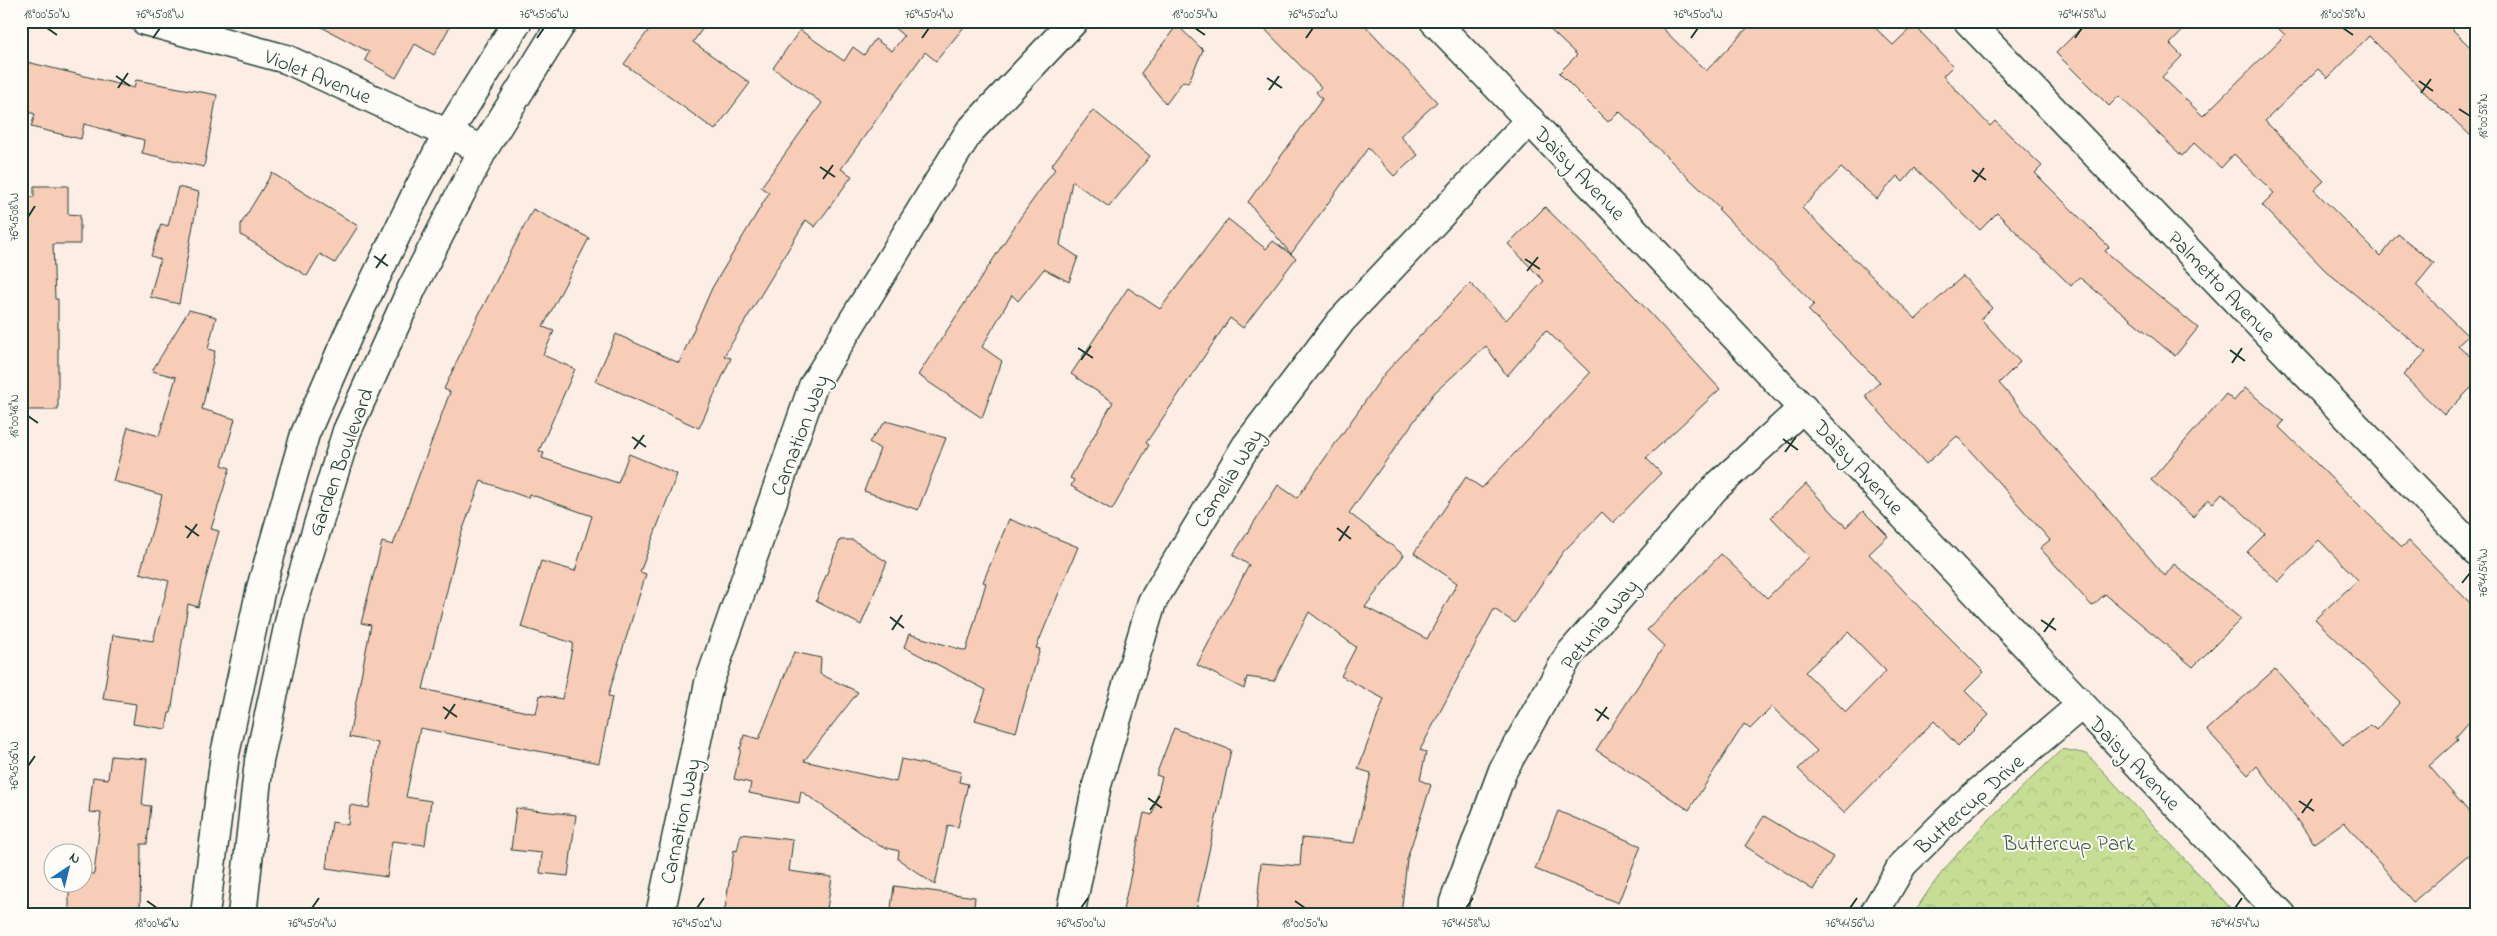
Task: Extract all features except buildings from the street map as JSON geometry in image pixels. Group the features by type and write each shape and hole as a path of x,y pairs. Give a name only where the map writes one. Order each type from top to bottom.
{"street":[{"name":"Violet Avenue","path":"145,21 286,59 483,150"},
{"name":"Garden Boulevard","path":"205,915 227,745 260,588 305,434 353,325 448,133 518,21"},
{"name":"Garden Boulevard","path":"242,915 258,761 292,609 347,431 412,288 483,150 564,21"},
{"name":"Carnation Way","path":"660,915 709,683 813,386 968,132 1074,21"},
{"name":"Daisy Avenue","path":"1434,21 1803,408 2080,706 2282,915"},
{"name":"Palmetto Avenue","path":"1968,21 2476,551"},
{"name":"Camelia Way","path":"1070,915 1098,785 1152,602 1246,446 1341,321 1530,120"},
{"name":"Petunia Way","path":"1453,915 1454,902 1503,770 1569,656 1714,489 1803,408"},
{"name":"Buttercup Drive","path":"1873,915 1903,864 1961,807 2080,706"}],"green space":[{"name":"Buttercup Park","path":"2062,749 2087,754 2237,915 1913,915 1944,869 1962,848"},
{"path":"2149,898 2164,915 2131,915"}]}
